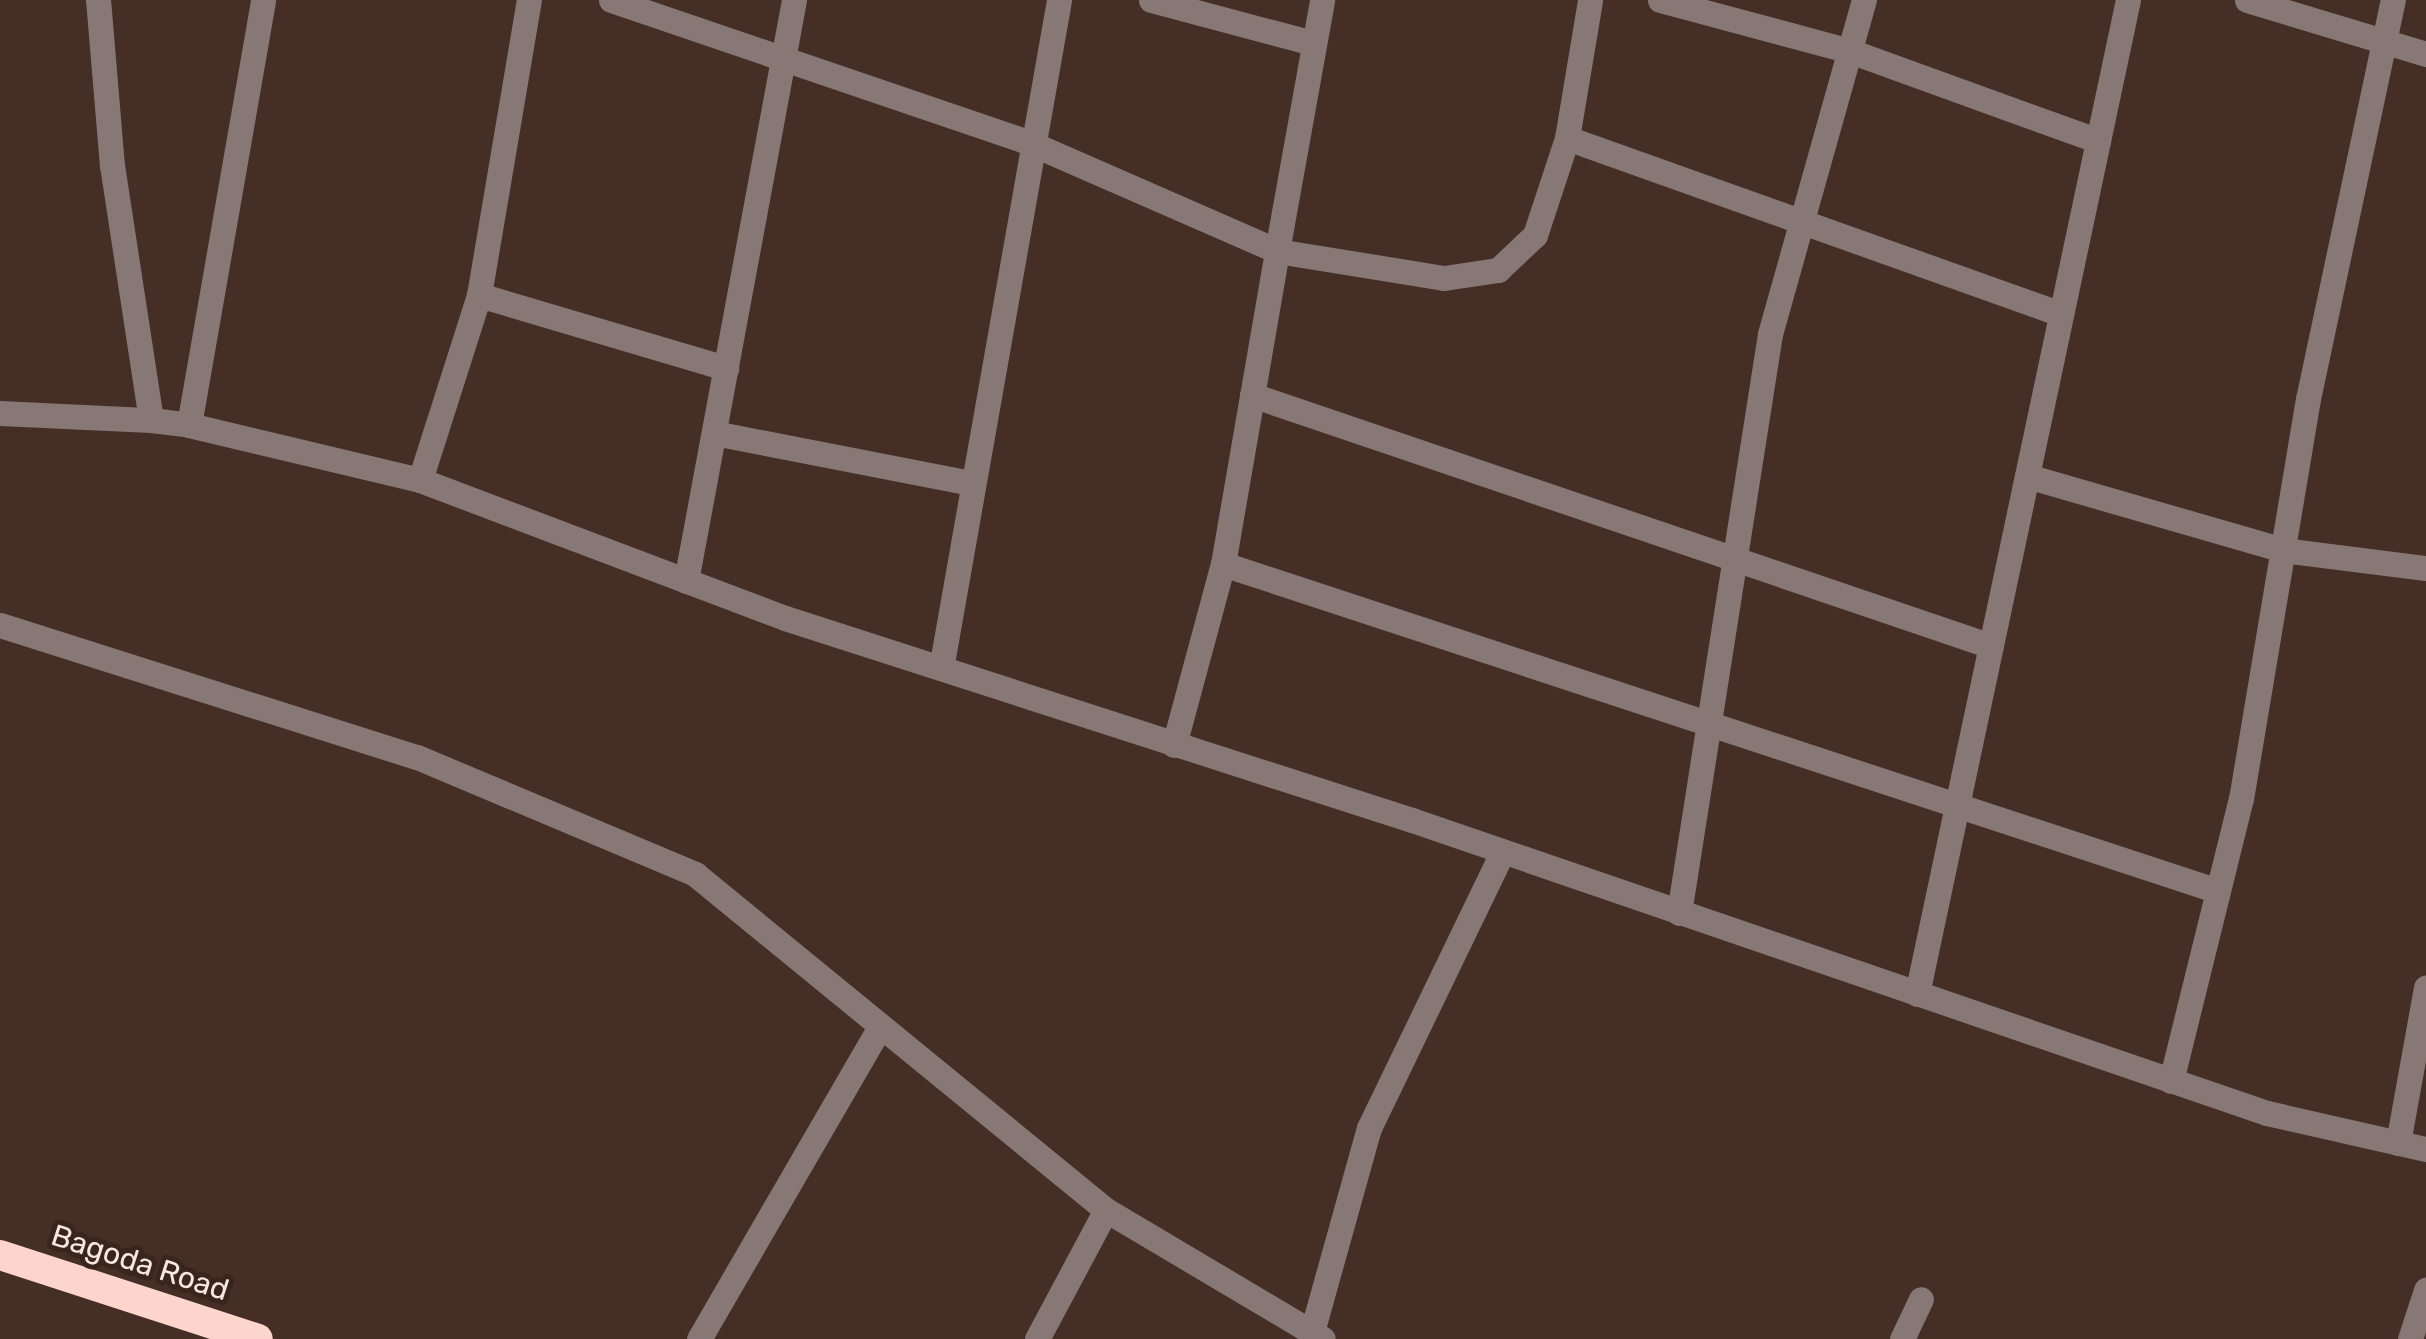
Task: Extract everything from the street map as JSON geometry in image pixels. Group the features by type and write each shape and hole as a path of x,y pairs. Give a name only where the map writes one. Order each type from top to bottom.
{"highway":[{"name":"Bagoda Road","path":"0,1255 258,1339"}],"street":[{"path":"98,0 112,166 151,420"},
{"path":"189,425 263,0"},
{"path":"420,480 479,295 529,0"},
{"path":"611,0 1028,142 1277,251 1444,278 1498,270 1535,235 1567,138 1590,0"},
{"path":"686,580 794,0"},
{"path":"942,663 1028,142 1059,0"},
{"path":"1151,0 1313,42"},
{"path":"1174,746 1223,564 1322,0"},
{"path":"1660,0 1850,51 2098,141"},
{"path":"1679,914 1738,559 1770,334 1864,0"},
{"path":"1917,994 2128,0"},
{"path":"2247,0 2384,46 2426,54"},
{"path":"2171,1081 2218,891 2393,0"},
{"path":"1567,138 2061,314"},
{"path":"479,295 726,368"},
{"path":"1252,395 1991,646"},
{"path":"0,413 189,425 420,480 686,580 942,663 1174,746 2171,1081 2426,1149"},
{"path":"714,433 972,483"},
{"path":"2027,476 2282,550 2426,568"},
{"path":"1223,564 1711,729 2218,891"},
{"path":"0,625 418,757 695,874 813,962 880,1027 1106,1210 1315,1337 1369,1128 1501,855"},
{"path":"2398,1143 2426,988"},
{"path":"699,1339 880,1027"},
{"path":"1037,1339 1106,1210"},
{"path":"2410,1339 2426,1290"},
{"path":"1902,1339 1921,1299"}]}
